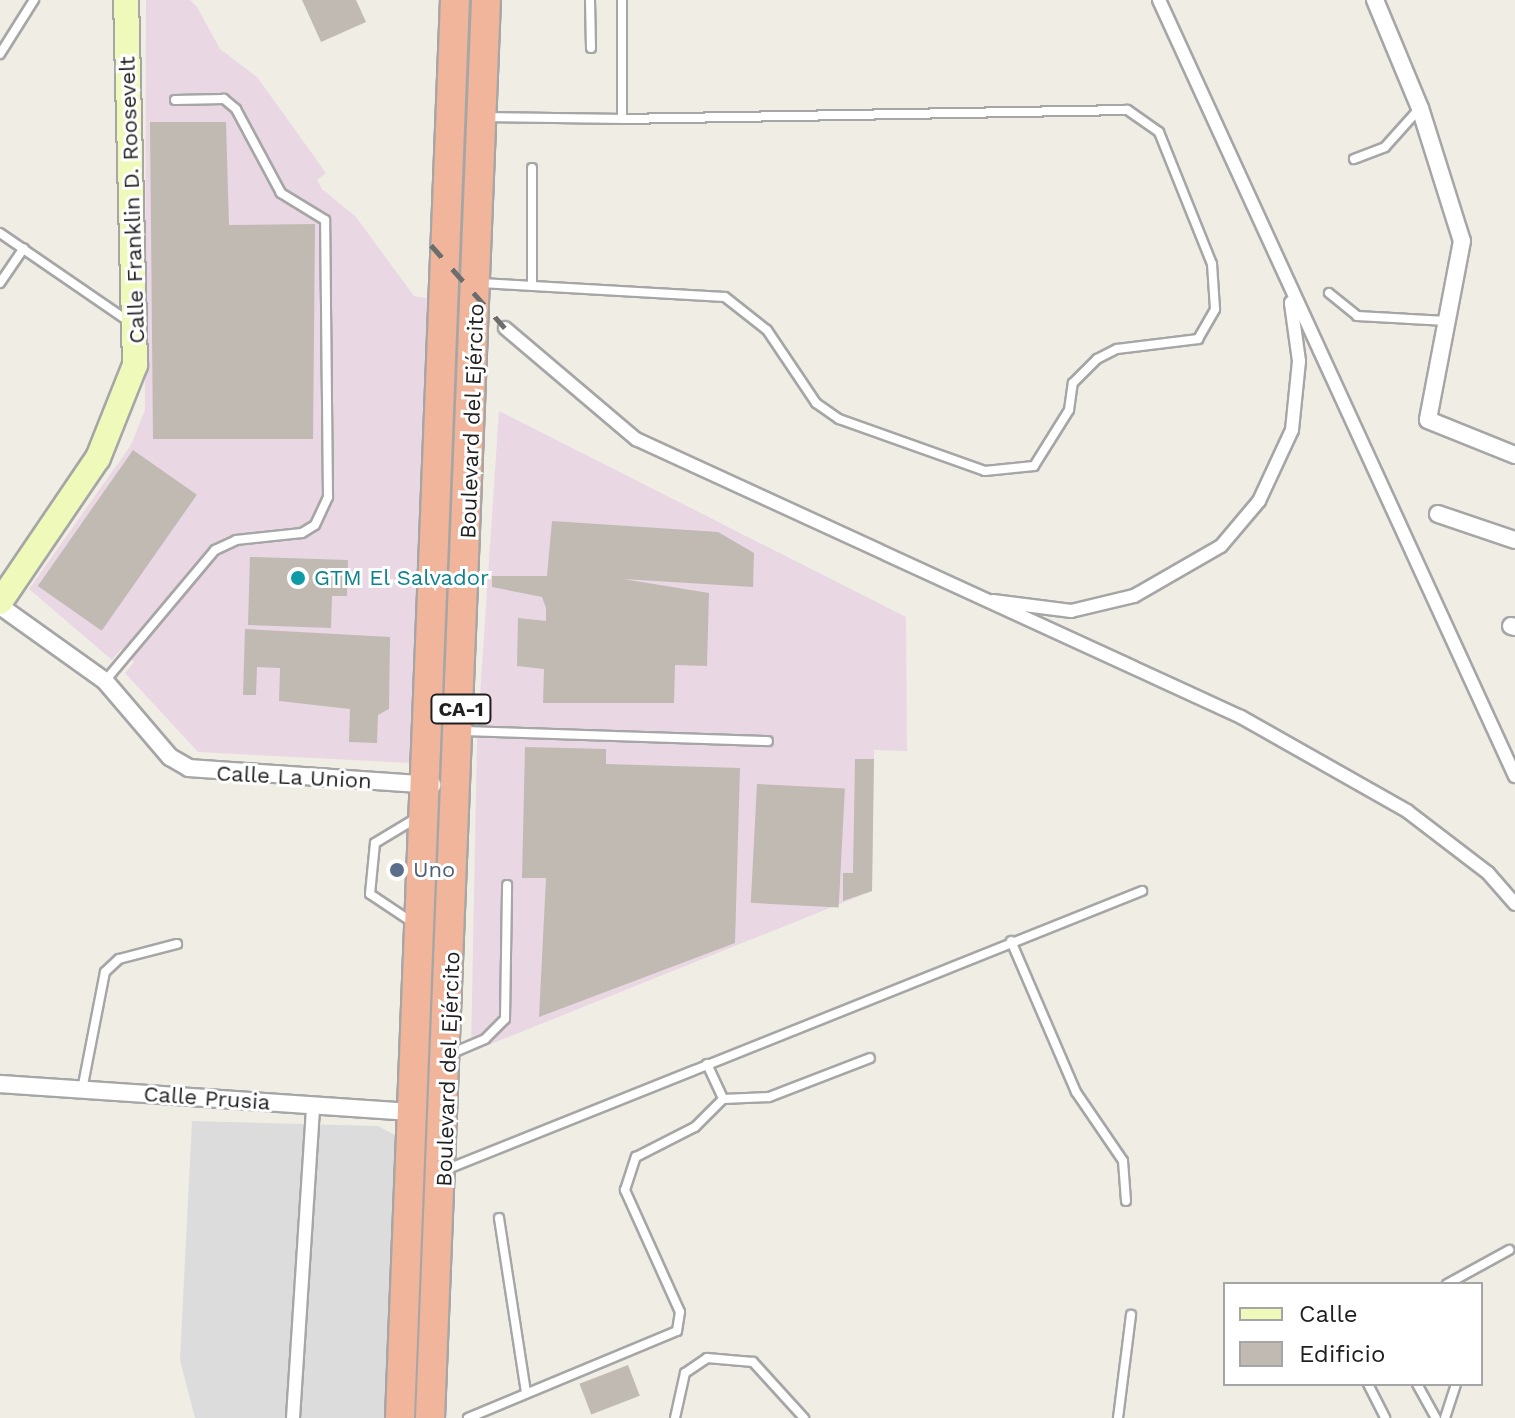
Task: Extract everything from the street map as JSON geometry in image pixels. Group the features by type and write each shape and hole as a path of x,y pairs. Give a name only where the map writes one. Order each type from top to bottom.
{"highway":[{"name":"Boulevard del Ejército","path":"400,1418 455,0"},
{"name":"Boulevard del Ejército","path":"430,1418 445,1171 486,0"},
{"path":"426,784 439,777 459,773"},
{"path":"424,856 445,844 456,860"}],"main road":[{"name":"Calle Franklin D. Roosevelt","path":"0,604 98,458 135,365 126,2"}],"street":[{"path":"1159,0 1515,776"},
{"path":"1375,0 1420,108 1462,241 1428,420 1515,455"},
{"path":"980,600 1071,611 1134,596 1221,546 1259,501 1292,430 1295,315 1276,254"},
{"path":"505,328 636,439 980,600 1241,717 1407,811 1488,873 1515,904"},
{"path":"1438,514 1515,540"},
{"name":"Calle La Union","path":"0,604 105,681 170,757 189,768 426,784"},
{"name":"Calle Prusia","path":"0,1084 414,1112"},
{"path":"293,1418 313,1105"}],"lane":[{"path":"0,54 34,0"},
{"path":"590,0 591,48"},
{"path":"622,0 622,119"},
{"path":"105,681 215,550 236,540 302,533 315,525 328,497 325,220 281,193 245,122 224,99 175,100"},
{"path":"1354,159 1385,147 1420,108"},
{"path":"477,283 725,297 767,330 828,411 858,429 985,471 1034,466 1069,410 1073,383 1097,359 1117,349 1198,339 1215,309 1212,264 1159,132 1127,110 622,119 483,117"},
{"path":"532,168 532,286"},
{"path":"0,233 134,326"},
{"path":"0,283 24,248"},
{"path":"1329,293 1357,316 1447,321"},
{"path":"460,731 768,741"},
{"path":"412,922 373,901 372,852 426,784"},
{"path":"449,1054 485,1039 505,1019 507,885"},
{"path":"445,1171 1011,941 1142,891"},
{"path":"1011,941 1076,1092 1123,1161 1126,1201"},
{"path":"82,1090 105,972 119,959 177,944"},
{"path":"468,1418 677,1331 680,1312 625,1177 636,1157 695,1127 723,1099 769,1097 870,1058"},
{"path":"707,1064 723,1099"},
{"path":"499,1218 526,1392"},
{"path":"1451,1282 1509,1250"},
{"path":"1118,1418 1131,1315"},
{"path":"675,1418 685,1373 707,1358 753,1362 804,1418"},
{"path":"1369,1386 1385,1418"},
{"path":"1418,1386 1436,1418"},
{"path":"1445,1418 1455,1386"}],"shaded area":[{"path":"146,0 190,0 197,7 220,49 257,77 326,173 317,180 322,189 356,217 414,296 430,299 412,763 198,752 125,673 134,662 121,649 112,660 29,589 131,445 145,410"},
{"path":"499,411 906,617 907,751 874,750 872,891 471,1052 477,741"},
{"path":"192,1121 378,1126 395,1135 403,1149 387,1418 195,1418 180,1360"}],"building":[{"path":"302,0 356,0 366,22 321,42"},
{"path":"150,122 226,122 229,225 315,224 313,439 153,439"},
{"path":"133,450 197,495 102,631 38,586"},
{"path":"552,521 718,532 754,553 753,587 623,579 709,593 707,666 675,665 674,703 543,703 544,669 517,666 518,618 546,621 546,608 542,597 492,587 492,576 547,576"},
{"name":"GTM El Salvador","path":"250,557 348,560 347,596 332,596 331,628 248,625"},
{"path":"245,629 390,637 389,709 378,715 377,743 349,742 350,709 279,701 280,668 257,667 256,695 243,695"},
{"path":"525,747 606,749 606,764 740,768 735,943 539,1017 546,878 522,878"},
{"path":"855,759 874,759 872,891 843,901 843,873 853,873"},
{"path":"757,784 845,789 839,907 751,903"},
{"path":"628,1365 640,1396 591,1414 579,1384"}],"railway":[{"path":"431,245 505,328"}],"place":[{"name":"GTM El Salvador","path":"298,578"},
{"name":"Uno","path":"397,870"}]}
